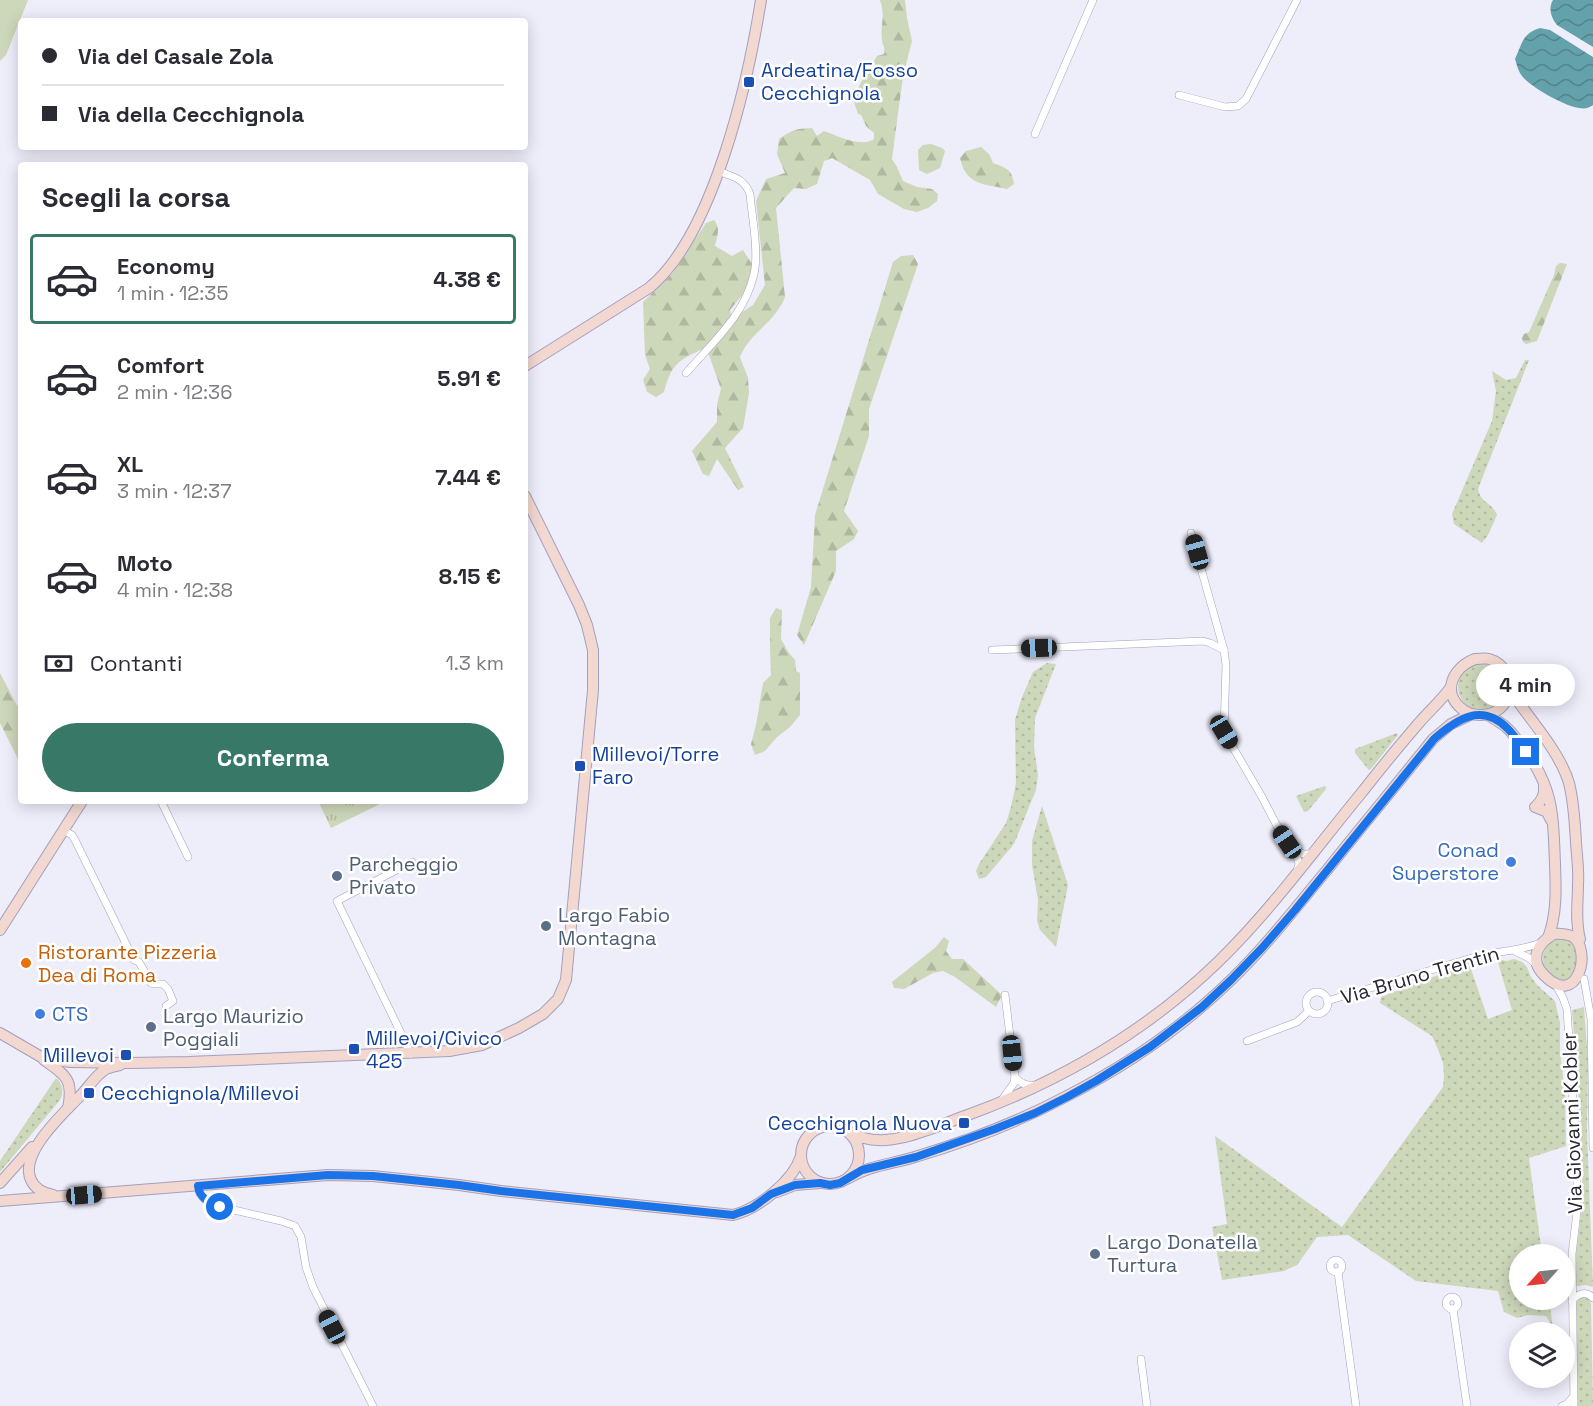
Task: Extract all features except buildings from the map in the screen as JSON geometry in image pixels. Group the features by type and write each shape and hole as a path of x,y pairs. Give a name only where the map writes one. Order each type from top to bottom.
{"street":[{"path":"528,364 638,296 662,277 674,262 696,225 718,171 735,118 761,0"},
{"path":"1035,134 1093,0"},
{"path":"1179,94 1226,107 1238,106 1246,99 1297,0"},
{"path":"686,373 739,312 754,274 755,257 750,194 747,185 718,171"},
{"path":"43,1058 70,1062 129,1063 449,1051 482,1045 519,1028 543,1014 553,1005 563,991 566,980 593,690 594,656 590,633 579,605 528,502"},
{"path":"1191,533 1224,650 1226,665 1224,732 1299,864 1296,873"},
{"path":"993,650 1203,641 1224,650"},
{"path":"0,1201 328,1175 373,1176 724,1215 742,1212 752,1208 771,1194 791,1174 798,1164 805,1141 819,1128 829,1125 865,1139 881,1140 896,1139 930,1129 999,1104 1041,1085 1101,1052 1167,1006 1219,961 1278,896 1391,755 1443,698 1462,665 1475,659 1490,660 1503,669 1510,695 1506,703 1497,711 1488,715 1472,714 1460,708 1450,687"},
{"path":"1488,715 1507,728 1532,759 1550,799 1554,849 1546,865 1556,877 1556,905 1552,928 1537,952 1537,965 1544,975 1555,983 1570,985 1584,979 1592,964 1576,921 1578,882 1573,802 1561,765 1510,690"},
{"path":"771,1194 795,1185 840,1183 862,1170 924,1154 987,1132 1035,1113 1096,1081 1150,1047 1202,1007 1262,948 1434,739 1451,724 1472,714"},
{"path":"1542,778 1544,791 1541,801 1534,807 1547,812 1552,823"},
{"path":"0,930 80,804"},
{"path":"162,804 188,857"},
{"path":"63,830 72,835 75,840 134,960 139,962 151,983 166,986 173,1001 166,1006"},
{"path":"1287,842 1300,853 1307,855 1314,851"},
{"path":"411,1054 337,901 412,862"},
{"path":"1545,940 1556,934 1563,934 1586,944"},
{"name":"Via Bruno Trentin","path":"1327,1001 1475,957 1493,952 1513,951 1545,940"},
{"name":"Via Bruno Trentin","path":"1513,951 1529,958 1537,965"},
{"name":"Via Giovanni Kobler","path":"1584,979 1591,1019 1593,1148"},
{"name":"Via Giovanni Kobler","path":"1555,983 1567,1009 1574,1105 1577,1201 1573,1244"},
{"name":"Via Bruno Trentin","path":"1322,994 1327,1001 1327,1006 1322,1013 1313,1014 1309,1011 1306,1003 1309,995 1322,994"},
{"path":"999,1104 1014,1083 1015,1077 1005,995"},
{"name":"Via Bruno Trentin","path":"1247,1041 1297,1022 1309,1011"},
{"path":"0,1033 43,1058 62,1073 68,1081 70,1094 68,1108"},
{"path":"0,1183 104,1071 129,1063"},
{"path":"1015,1077 1025,1084 1041,1085"},
{"path":"848,1131 856,1140 860,1150 857,1169 849,1178"},
{"path":"39,1142 29,1164 28,1174 33,1184 40,1190 61,1197"},
{"path":"801,1156 808,1175 820,1183"},
{"path":"198,1186 200,1195 217,1206 281,1221 297,1228 302,1240 312,1287 373,1406"},
{"path":"1338,1272 1356,1406"},
{"path":"1575,1297 1587,1294 1593,1298"},
{"path":"1453,1309 1467,1406"},
{"name":"Via Giovanni Kobler","path":"1572,1310 1574,1406"},
{"path":"1141,1359 1147,1406"},
{"path":"1562,1406 1573,1397"}],"green space":[{"path":"0,0 28,0 21,18 18,18 18,25 6,55 0,61"},
{"path":"880,0 905,0 912,41 903,76 892,159 903,181 917,187 932,189 938,194 937,201 917,212 904,209 878,194 870,180 832,158 824,161 817,184 806,189 794,188 776,208 785,297 775,314 749,341 740,357 748,378 749,393 743,428 725,448 744,487 738,490 717,459 709,476 703,474 692,451 717,422 717,404 721,389 709,355 703,349 687,357 673,369 664,392 656,397 647,392 643,380 650,369 645,355 643,302 672,274 706,223 714,220 718,229 715,246 732,256 743,250 752,264 751,284 730,310 732,319 753,305 765,285 756,201 766,179 785,173 777,154 779,139 795,130 812,128 817,136 824,131 856,142 874,139 874,133 858,114 852,93 856,92 864,77 876,67 874,61 877,56 884,54 883,11"},
{"path":"931,144 945,151 940,168 927,174 919,170 918,150 923,145"},
{"path":"981,147 989,154 993,163 1010,172 1014,184 1007,189 990,186 977,182 966,174 960,158 966,151"},
{"path":"913,255 918,264 869,409 869,436 844,511 858,531 854,539 836,551 836,571 804,645 797,635 811,587 815,515 893,262 901,256"},
{"path":"1560,263 1567,264 1537,341 1526,344 1522,338 1529,332 1556,266"},
{"path":"1525,360 1529,360 1478,489 1481,497 1497,515 1482,543 1454,524 1452,514 1492,421 1496,391 1492,371 1506,380 1516,378"},
{"path":"776,608 782,610 781,639 795,660 796,671 800,673 800,715 765,751 755,755 751,744 763,683 771,675 770,618"},
{"path":"1047,663 1056,664 1035,718 1034,747 1038,775 1036,790 1014,844 986,877 979,879 976,871 979,864 1006,823 1011,807 1016,783 1015,720 1022,697 1033,672"},
{"path":"1481,664 1497,671 1504,687 1497,703 1481,710 1465,703 1458,687 1465,671"},
{"path":"0,673 18,707 18,759 0,723"},
{"path":"1397,733 1398,735 1369,770 1355,753 1355,749"},
{"path":"1325,786 1326,789 1308,811 1304,812 1296,796"},
{"path":"319,804 380,804 331,828"},
{"path":"1042,806 1068,885 1056,947 1040,930 1037,921 1038,900 1032,865 1032,841"},
{"path":"944,937 949,941 946,951 952,959 963,959 1002,995 996,1007 943,971 933,973 904,989 894,988 892,982 936,947"},
{"path":"1556,939 1568,940 1582,952 1570,981 1553,977 1548,973 1543,961 1545,948"},
{"path":"1497,959 1507,961 1514,959 1527,967 1537,985 1555,1001 1560,1023 1566,1146 1529,1158 1541,1244 1509,1244 1509,1310 1551,1310 1552,1322 1550,1322 1546,1316 1528,1315 1517,1318 1504,1312 1498,1291 1416,1281 1348,1235 1317,1237 1297,1265 1284,1271 1222,1280 1212,1227 1227,1224 1215,1136 1342,1227 1443,1087 1443,1063 1432,1036 1380,1003 1381,997 1469,963 1488,1019 1512,1010"},
{"path":"1584,1007 1588,1062 1587,1132 1593,1287 1576,1286 1576,1255 1583,1199 1572,1010"},
{"path":"56,1078 62,1088 60,1100 0,1172 0,1161"},
{"path":"1579,1298 1589,1299 1591,1304 1593,1406 1578,1406 1576,1304"}],"water":[{"path":"1553,0 1593,0 1593,47 1557,25 1551,13"},
{"path":"1540,28 1550,30 1593,57 1593,105 1581,108 1566,104 1540,91 1521,74 1515,59 1526,36"}],"place":[{"name":"Ardeatina/Fosso Cecchignola","path":"749,82"},
{"name":"Millevoi/Torre Faro","path":"580,766"},
{"name":"Conad Superstore","path":"1511,862"},
{"name":"Parcheggio Privato","path":"337,876"},
{"name":"Largo Fabio Montagna","path":"546,926"},
{"name":"Ristorante Pizzeria Dea di Roma","path":"26,963"},
{"name":"CTS","path":"40,1014"},
{"name":"Largo Maurizio Poggiali","path":"151,1027"},
{"name":"Millevoi/Civico 425","path":"354,1049"},
{"name":"Millevoi","path":"126,1055"},
{"name":"Cecchignola/Millevoi","path":"89,1093"},
{"name":"Cecchignola Nuova","path":"964,1123"},
{"name":"Largo Donatella Turtura","path":"1095,1254"}],"route":[{"path":"220,1207 200,1195 198,1186 328,1175 373,1176 733,1215 752,1208 771,1194 795,1185 840,1183 862,1170 916,1157 995,1129 1067,1097 1150,1047 1202,1007 1262,948 1434,739 1451,724 1472,714 1488,715 1507,728 1526,752"}]}
